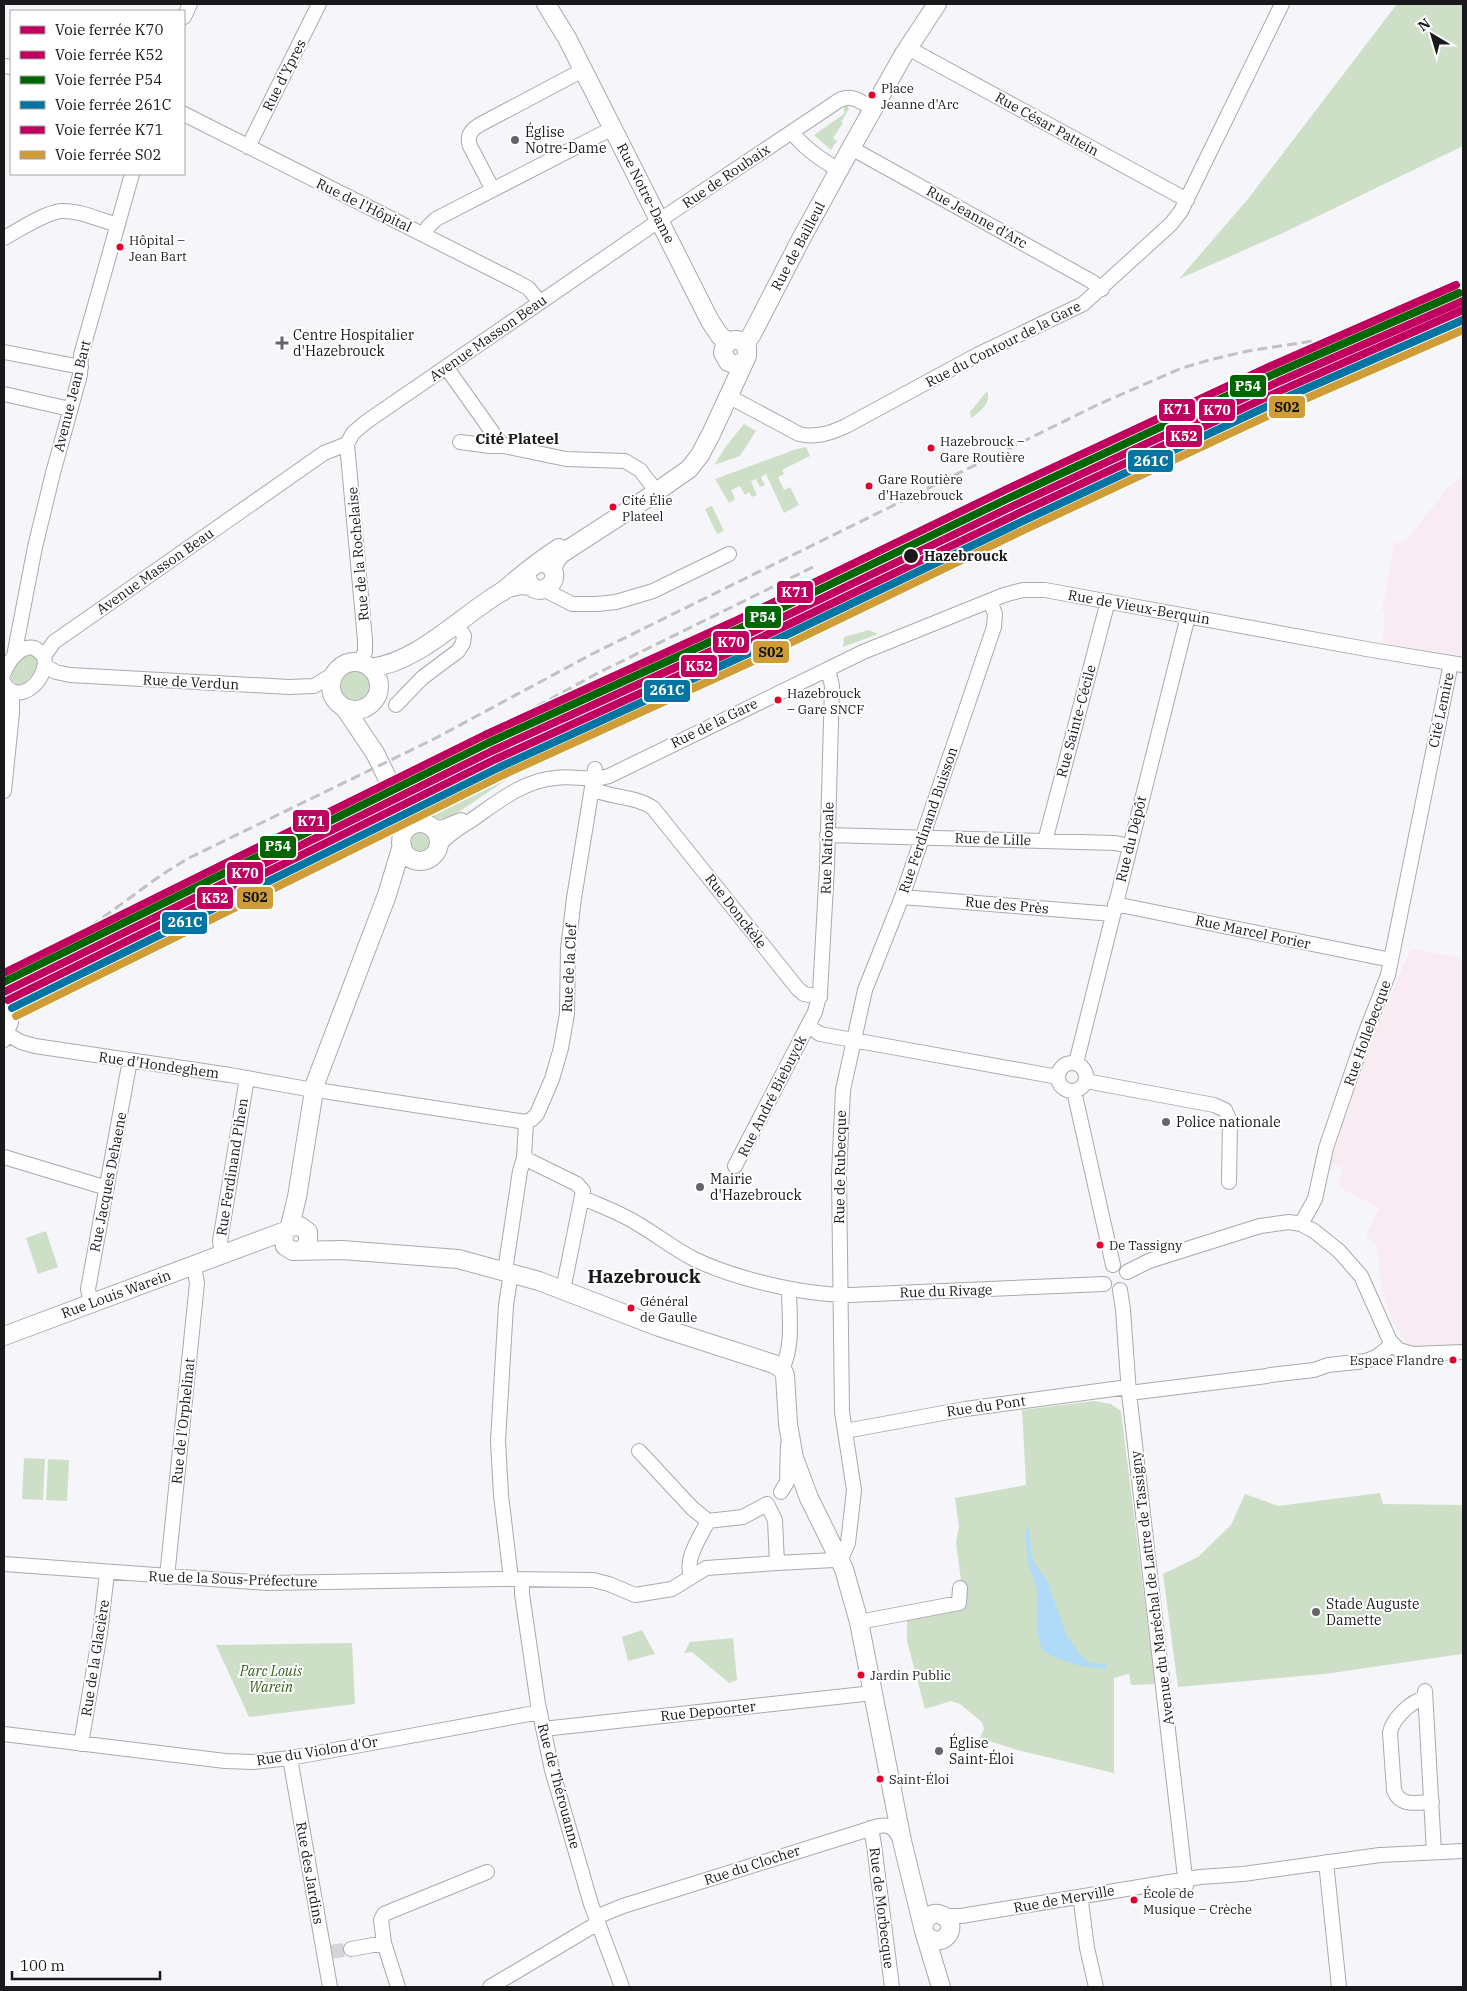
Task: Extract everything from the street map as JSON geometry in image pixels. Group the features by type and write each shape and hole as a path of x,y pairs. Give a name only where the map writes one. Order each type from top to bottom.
{"main road":[{"name":"Rue Notre-Dame","path":"546,4 567,38 710,321 734,352"},
{"name":"Rue Notre-Dame","path":"555,4 567,38"},
{"path":"851,148 908,48 937,4"},
{"name":"Rue de Bailleul","path":"734,352 755,330 801,239 851,148"},
{"path":"401,806 438,836 439,845 437,851 431,857 425,860 416,860 406,854 402,840 401,806 375,753 344,707 337,702 331,690 335,673 345,664 390,664 418,649 502,592 542,576 561,554 658,492 689,469 702,451 728,396 734,352"},
{"path":"542,576 557,550 682,467 698,448 729,373 734,352"},
{"path":"344,707 357,710 375,697 393,672 418,649"},
{"path":"365,665 377,677 371,730 375,753"},
{"path":"296,1236 302,1215 316,1119 318,1090 345,1024 357,977 387,895 402,840 409,827 426,825"},
{"path":"387,895 404,870 416,860"},
{"name":"Rue Louis Warein","path":"4,1336 226,1254 296,1236 342,1250 453,1258 508,1272 563,1290 659,1327 770,1363 782,1369"},
{"path":"782,1369 786,1378 789,1437 803,1483 844,1569 858,1622 902,1841 914,1889 926,1904 937,1927 941,1958 950,1987"},
{"path":"937,1927 941,1987"}],"street":[{"name":"Rue d'Ypres","path":"248,147 319,4"},
{"name":"Rue du Contour de la Gare","path":"728,396 799,434 827,434 846,426 990,349 1083,304 1102,289 1171,224 1187,200 1282,4"},
{"name":"Rue César Pattein","path":"908,48 1187,200"},
{"path":"493,190 470,146 468,139 472,131 481,124 583,70"},
{"path":"839,170 824,161 792,132 843,98 854,98 873,109"},
{"name":"Rue de l'Hôpital","path":"185,115 521,284 531,291 540,302"},
{"path":"424,234 436,219 613,128"},
{"name":"Rue de Roubaix","path":"660,220 792,132"},
{"name":"Rue Jeanne d'Arc","path":"851,148 1091,281 1102,289"},
{"name":"Avenue Jean Bart","path":"4,791 12,713 12,701 6,675 21,621 35,547 70,409 81,355 132,175"},
{"path":"4,238 52,213 62,211 74,212 118,225"},
{"name":"Avenue Masson Beau","path":"41,656 54,642 319,456 347,444 350,437 358,429 660,220"},
{"path":"4,352 80,367"},
{"path":"446,367 504,446"},
{"path":"4,394 70,409"},
{"path":"460,442 504,446 566,459 625,461 640,470 653,487"},
{"name":"Rue de la Rochelaise","path":"347,444 365,640 365,665"},
{"path":"319,456 333,456 349,465"},
{"path":"542,576 562,592 585,604 616,602 648,592 729,554"},
{"name":"Rue de Vieux-Berquin","path":"828,669 873,647 1011,592 1034,589 1457,664"},
{"name":"Rue Ferdinand Buisson","path":"853,1039 865,990 902,897 995,622 995,614 990,601"},
{"name":"Rue Sainte-Cécile","path":"1045,841 1108,601"},
{"name":"Rue du Dépôt","path":"1076,1063 1188,616"},
{"path":"21,621 26,638 41,656"},
{"path":"396,705 418,682 461,647 464,636 456,623"},
{"path":"28,690 18,693 6,675 22,650 41,656"},
{"name":"Avenue Jean Bart","path":"12,713 28,690 40,680 41,656"},
{"name":"Rue de Verdun","path":"41,656 56,672 70,675 289,687 314,686 335,673"},
{"name":"Cité Lemire","path":"1415,837 1431,757 1457,664"},
{"name":"Rue de la Gare","path":"593,779 609,776 628,765 828,669"},
{"name":"Rue Nationale","path":"808,1026 820,997 832,686 828,669"},
{"path":"426,825 444,827 461,820 508,788 531,776 557,770 593,779"},
{"path":"439,845 490,807 524,786 557,777 593,779"},
{"name":"Rue Donckèle","path":"593,779 602,794 647,804 659,815 798,989 804,994 820,997"},
{"name":"Rue de la Clef","path":"526,1122 536,1114 552,1079 561,1048 567,1014 568,950 574,898 593,779"},
{"name":"Rue de Lille","path":"827,835 923,836 1115,843 1130,846"},
{"name":"Rue Hollebecque","path":"1301,1224 1315,1199 1326,1148 1362,1043 1385,984 1415,837"},
{"name":"Rue des Près","path":"902,897 1114,909"},
{"name":"Rue Marcel Porier","path":"1114,909 1391,960"},
{"path":"4,1004 11,1022 6,1037"},
{"path":"808,1026 820,1034 1058,1076"},
{"name":"Rue André Biebuyck","path":"736,1166 808,1026"},
{"name":"Rue d'Hondeghem","path":"6,1037 29,1045 526,1122"},
{"name":"Rue de Rubecque","path":"839,1558 845,1551 848,1543 854,1490 842,1412 839,1136 843,1090 853,1039"},
{"name":"Rue Jacques Dehaene","path":"91,1304 88,1289 130,1060"},
{"path":"1076,1063 1085,1071 1086,1081 1082,1087 1074,1091 1062,1086 1058,1076 1064,1065 1076,1063"},
{"name":"Rue Ferdinand Pihen","path":"226,1254 220,1241 246,1078"},
{"path":"1086,1081 1201,1102 1222,1108 1227,1113 1230,1122 1229,1182"},
{"path":"1074,1091 1113,1265"},
{"path":"526,1122 524,1158 579,1186 583,1191 563,1290"},
{"path":"4,1157 106,1188"},
{"name":"Rue de Thérouanne","path":"524,1158 520,1171 508,1272 498,1441 502,1508 522,1594 540,1712 554,1779 597,1920 622,1987"},
{"name":"Rue du Rivage","path":"583,1198 637,1223 694,1259 729,1272 789,1288 840,1295 1104,1284"},
{"path":"1127,1272 1149,1261 1260,1226 1282,1222 1301,1224 1314,1230 1357,1270 1397,1348 1413,1354 1463,1352"},
{"path":"1113,1265 1121,1266 1127,1272 1129,1278 1127,1284 1120,1290 1110,1290 1104,1284 1104,1273 1107,1268 1113,1265"},
{"name":"Rue de l'Orphelinat","path":"167,1577 197,1283 194,1266"},
{"path":"782,1369 789,1348 789,1288"},
{"name":"Avenue du Maréchal de Lattre de Tassigny","path":"1120,1290 1124,1310 1129,1390 1186,1883"},
{"name":"Rue du Pont","path":"845,1431 965,1409 1314,1370 1328,1365 1370,1360 1397,1348"},
{"path":"781,1492 787,1482 789,1437"},
{"path":"639,1451 692,1508 708,1521 743,1517 767,1504 781,1492 803,1483"},
{"path":"767,1504 774,1520 778,1563"},
{"path":"691,1576 689,1569 691,1559 708,1521"},
{"name":"Rue de la Sous-Préfecture","path":"4,1564 108,1573 272,1583 517,1579 598,1581 631,1594 640,1595 672,1589 701,1570 712,1567 839,1558"},
{"name":"Rue de la Glacière","path":"81,1744 108,1573"},
{"path":"858,1622 959,1603 960,1588"},
{"name":"Rue Depoorter","path":"543,1729 873,1693"},
{"path":"1432,1802 1405,1803 1397,1797 1394,1790 1390,1734 1397,1719 1425,1694 1432,1802 1434,1852"},
{"name":"Rue du Violon d'Or","path":"4,1734 235,1762 253,1762 290,1758 540,1712"},
{"name":"Rue des Jardins","path":"290,1758 328,1953 330,1987"},
{"name":"Rue du Clocher","path":"490,1987 597,1920 660,1894 871,1828 889,1825 902,1841"},
{"name":"Rue de Morbecque","path":"871,1828 892,1987"},
{"name":"Rue de Merville","path":"937,1927 1002,1909 1326,1862 1380,1855 1463,1852"},
{"path":"1326,1862 1339,1987"},
{"path":"398,1987 384,1943 381,1920 384,1914 487,1872"},
{"name":"Rue de Merville","path":"937,1927 1186,1883"},
{"path":"1081,1902 1087,1948 1096,1987"},
{"path":"351,1949 384,1943"}],"shaded area":[{"path":"1463,476 1463,656 1383,643 1385,612 1382,611 1394,544 1407,540 1446,490"},
{"path":"1411,949 1463,958 1463,1344 1409,1346 1391,1319 1380,1279 1378,1250 1366,1234 1379,1208 1339,1187 1342,1168 1330,1164 1372,1039"}],"green space":[{"path":"1397,4 1463,4 1463,146 1283,233 1179,279 1248,199"},
{"path":"847,104 849,109 841,122 843,123 833,138 837,141 831,150 814,135 844,114 844,105"},
{"path":"987,391 987,403 982,410 971,418 970,412"},
{"path":"744,424 756,431 740,456 714,465 727,445"},
{"path":"806,447 810,456 782,470 784,474 778,477 784,490 790,487 799,505 784,513 766,474 761,477 765,485 760,487 756,479 751,481 757,495 752,497 749,492 745,495 740,486 731,490 735,499 729,503 715,479 797,449"},
{"path":"712,506 724,531 717,534 705,509"},
{"path":"869,630 878,634 843,647 844,637"},
{"path":"27,655 32,655 37,659 36,672 23,684 17,685 11,679 14,668"},
{"path":"355,671 361,672 369,680 369,692 361,700 355,701 349,700 341,692 340,686 341,680 349,672"},
{"path":"508,773 506,780 454,815 438,819 422,815 415,808 413,798 432,789 436,792"},
{"path":"420,833 426,836 429,842 426,848 420,851 414,848 411,842 414,836"},
{"path":"46,1231 58,1267 38,1274 26,1238"},
{"name":"Jardin Public","path":"1094,1401 1111,1404 1121,1411 1155,1684 1131,1685 1129,1674 1114,1678 1114,1773 1017,1750 980,1738 984,1729 982,1722 960,1704 951,1701 925,1709 907,1641 907,1616 964,1604 956,1542 959,1527 955,1498 1026,1485 1022,1410"},
{"path":"24,1458 45,1459 43,1500 22,1499"},
{"path":"48,1459 69,1460 67,1501 46,1500"},
{"name":"Stade Auguste Damette","path":"1380,1493 1383,1504 1463,1505 1462,1654 1325,1674 1178,1687 1163,1574 1198,1557 1231,1525 1245,1494 1278,1506"},
{"path":"642,1630 655,1654 628,1661 622,1637"},
{"path":"733,1638 737,1680 729,1683 692,1652 684,1653 690,1642"},
{"name":"Parc Louis Warein","path":"352,1643 355,1704 249,1717 216,1645"}],"water":[{"path":"1025,1529 1029,1529 1033,1561 1047,1580 1067,1637 1084,1659 1092,1663 1106,1664 1106,1669 1072,1664 1042,1650 1037,1630 1037,1589 1028,1563"}],"tunnel":[{"path":"330,1952 351,1949"}],"railway":[{"path":"65,942 191,857 434,739 592,654 1097,405 1182,368 1248,351 1314,341"},
{"path":"1036,483 1323,348"},
{"path":"107,921 470,743 598,673 813,567"},
{"path":"52,950 71,939"}],"rail line":[{"name":"K71","path":"4,973 485,735 733,622 1005,490 1271,366 1456,285"},
{"name":"P54","path":"4,982 488,743 736,630 1009,498 1274,374 1459,293"},
{"name":"K70","path":"4,992 492,751 740,638 1013,506 1278,382 1463,301"},
{"name":"K52","path":"8,1000 496,759 744,646 1017,514 1282,390 1463,310"},
{"name":"261C","path":"12,1008 500,767 747,654 1285,398 1463,320"},
{"name":"S02","path":"16,1016 503,775 751,662 1024,530 1289,406 1463,330"}],"place":[{"name":"Place Jeanne d'Arc","path":"872,95"},
{"name":"Église Notre-Dame","path":"515,140"},
{"name":"Hôpital – Jean Bart","path":"120,247"},
{"name":"Centre Hospitalier d'Hazebrouck","path":"282,343"},
{"name":"Hazebrouck – Gare Routière","path":"931,448"},
{"name":"Gare Routière d'Hazebrouck","path":"869,486"},
{"name":"Cité Élie Plateel","path":"613,507"},
{"name":"Hazebrouck","path":"911,556"},
{"name":"Hazebrouck – Gare SNCF","path":"778,700"},
{"name":"Police nationale","path":"1166,1122"},
{"name":"Mairie d'Hazebrouck","path":"700,1187"},
{"name":"De Tassigny","path":"1100,1245"},
{"name":"Général de Gaulle","path":"631,1308"},
{"name":"Espace Flandre","path":"1453,1360"},
{"name":"Stade Auguste Damette","path":"1316,1612"},
{"name":"Jardin Public","path":"861,1675"},
{"name":"Église Saint-Éloi","path":"939,1751"},
{"name":"Saint-Éloi","path":"880,1779"},
{"name":"École de Musique – Crèche","path":"1134,1900"}],"district":[{"name":"Cité Plateel","path":"517,439"},
{"name":"Hazebrouck","path":"644,1276"}]}
